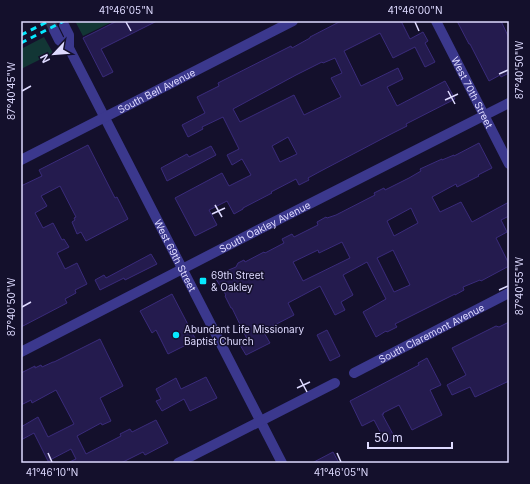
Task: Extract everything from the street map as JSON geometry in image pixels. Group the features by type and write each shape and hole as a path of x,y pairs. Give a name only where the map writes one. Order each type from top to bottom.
{"street":[{"name":"South Bell Avenue","path":"21,160 293,21"},
{"name":"West 70th Street","path":"436,21 509,164"},
{"name":"West 69th Street","path":"64,25 69,35 69,48"},
{"name":"West 69th Street","path":"54,30 59,40 69,48 282,463"},
{"name":"South Oakley Avenue","path":"21,352 509,103"},
{"name":"South Claremont Avenue","path":"354,373 509,293"},
{"path":"178,463 335,383"}],"green space":[{"path":"75,21 114,21 83,36"},
{"path":"44,37 53,53 21,69 21,49"}],"building":[{"path":"117,21 157,21 101,49 113,72 103,77 83,38"},
{"path":"341,21 401,21 410,39 423,32 428,41 425,43 435,62 425,67 415,47 393,58 380,33 344,51 361,86 398,68 403,79 387,87 397,106 445,81 455,99 308,178 309,180 299,185 296,179 234,214 227,201 209,210 217,225 195,236 175,198 222,173 229,186 251,175 242,159 232,165 227,155 239,149 223,117 202,127 203,129 188,137 182,125 205,113 197,97 219,86 218,83 291,46 292,48","holes":["335,58 342,73 331,78 341,97 304,115 294,95 240,122 233,109 296,75 322,62 323,63","288,137 297,154 280,162 272,146"]},
{"path":"457,21 501,21 509,38 509,73 501,77 500,75 489,81"},
{"path":"479,143 492,168 457,187 456,184 432,197 440,212 461,202 472,222 509,202 509,216 501,220 507,232 496,238 509,266 481,281 480,280 463,287 464,290 395,324 397,327 376,337 363,312 386,299 367,262 343,275 353,295 341,302 345,310 335,315 320,286 288,303 294,315 263,331 270,343 246,355 240,345 248,341 225,296 226,295 214,276 236,267 238,263 244,260 245,262 264,252 265,253 284,243 282,239 292,234 294,237 318,225 317,222 326,217 336,215 375,195 374,193 384,188 385,190 409,178 421,171 420,169 442,159 454,156","holes":["411,208 418,223 394,236 387,221","342,242 350,258 303,281 293,262 318,250 319,253","393,250 410,285 394,292 377,258"]},
{"path":"88,145 115,198 117,197 128,219 86,241 81,232 77,234 72,222 76,217 60,186 41,196 47,206 35,213 43,228 53,223 62,240 64,239 69,247 57,253 65,269 77,263 87,284 75,290 76,293 65,299 67,303 21,327 21,186 42,176 39,170"},
{"path":"211,146 216,155 167,181 161,168 187,154 189,157"},
{"path":"151,254 157,264 125,280 124,278 100,290 95,280 104,275 106,278"},
{"path":"172,294 196,340 168,354 156,330 152,333 140,311"},
{"path":"509,322 509,381 475,397 470,387 452,395 447,385 466,375 452,348 496,326 499,327"},
{"path":"327,330 340,356 330,361 317,335"},
{"path":"100,339 123,386 100,398 111,421 102,425 101,423 77,436 86,454 121,436 120,434 130,429 132,432 156,420 168,443 145,455 143,452 121,463 67,463 76,459 71,449 48,461 34,433 21,440 21,427 38,417 48,437 74,424 56,390 32,403 31,400 21,405 21,373 35,366 35,368 41,365 42,367 54,362"},
{"path":"427,358 441,385 430,390 442,415 412,430 399,405 383,413 384,414 382,414 395,438 386,443 374,420 362,426 350,401 419,365 418,363"},
{"path":"206,377 217,398 190,411 184,399 162,411 156,401 161,399 156,389 176,378 181,389"},
{"path":"333,452 339,463 312,463"}],"tunnel":[{"path":"50,21 54,30"}],"railway":[{"path":"21,35 49,21"},
{"path":"21,43 64,21"}],"place":[{"name":"69th Street & Oakley","path":"203,281"},
{"name":"Abundant Life Missionary Baptist Church","path":"176,335"}]}
